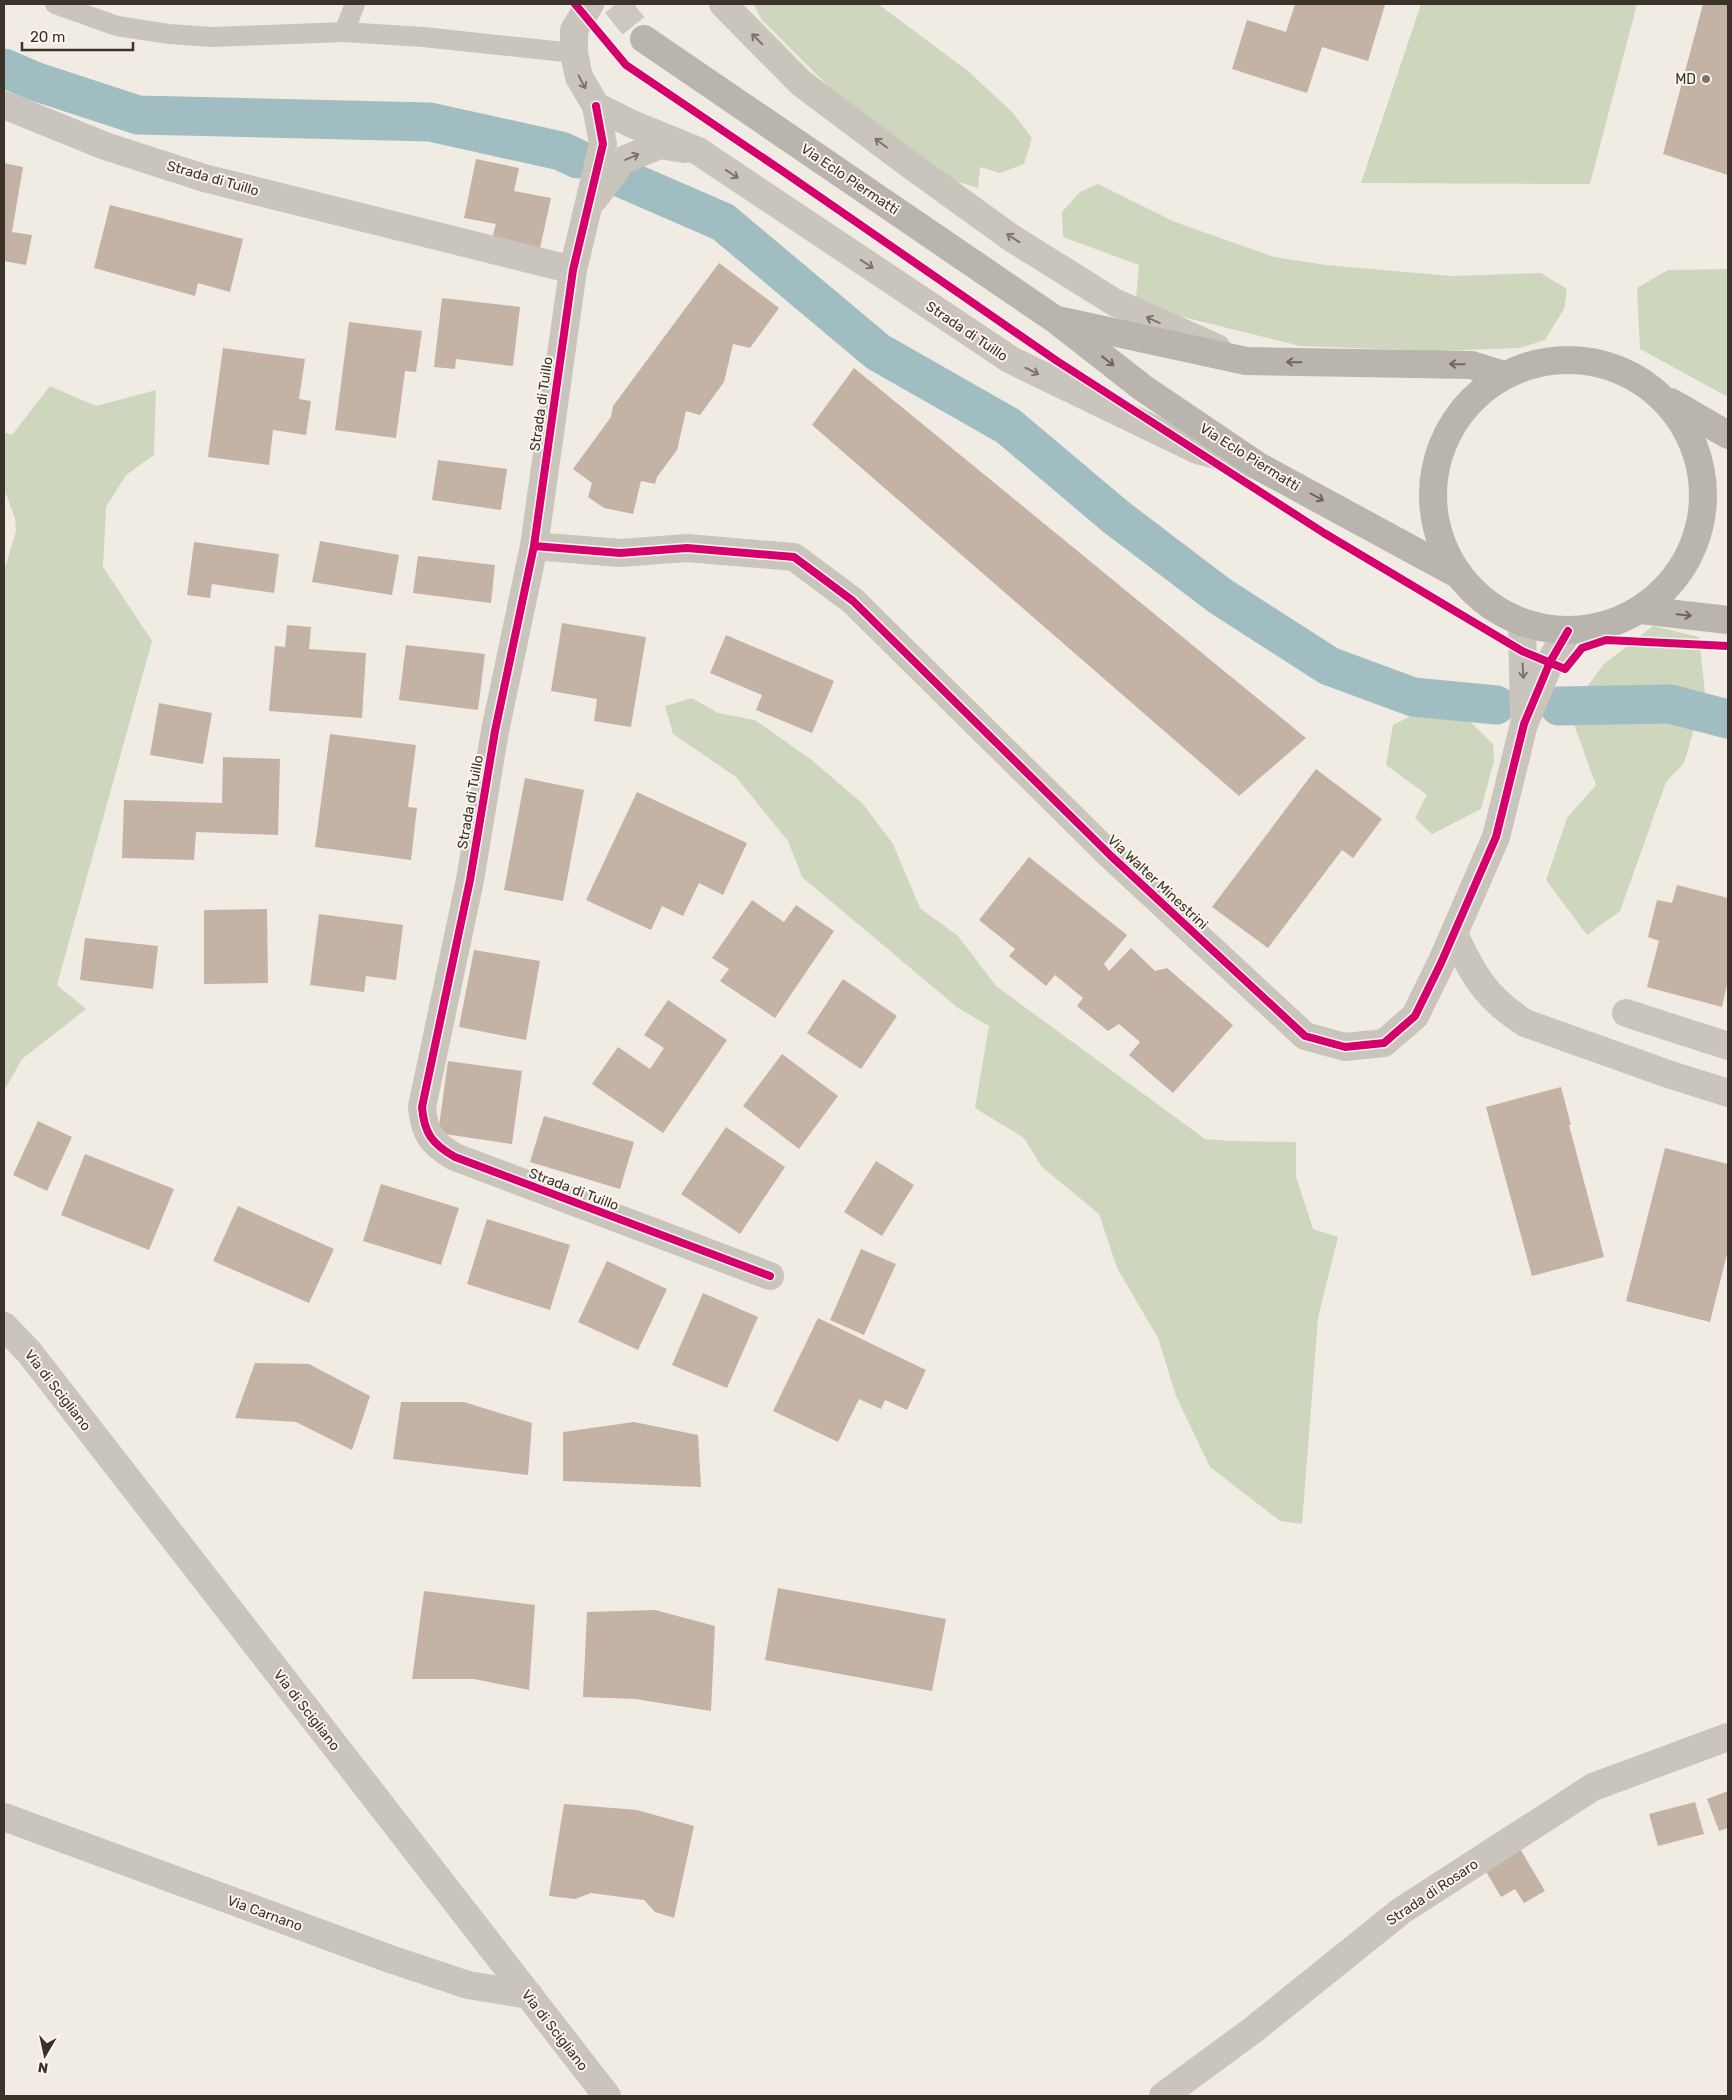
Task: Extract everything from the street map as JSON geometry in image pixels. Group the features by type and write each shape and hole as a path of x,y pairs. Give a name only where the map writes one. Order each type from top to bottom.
{"main road":[{"name":"Via Eclo Piermatti","path":"644,39 1056,320 1143,388 1260,467 1457,574"},
{"name":"Via Eclo Piermatti","path":"1056,320 1246,361 1471,365 1504,375"},
{"name":"Via Eclo Piermatti","path":"1658,394 1684,425 1700,464 1703,506 1694,547 1672,583 1641,610 1606,625 1568,631 1545,629 1522,623 1497,611 1475,594 1457,574 1437,532 1432,487 1442,442 1468,403 1504,375 1525,366 1548,361 1576,360 1604,364 1632,376 1728,436"},
{"name":"Via Eclo Piermatti","path":"1641,610 1728,620"}],"street":[{"name":"Strada di Tuillo","path":"590,4 574,30 574,53 578,77 596,106 603,144 573,270 534,546 495,731 470,880 422,1108 423,1123 430,1138 441,1149 454,1157 770,1276"},
{"path":"723,4 801,83 897,156 1010,237 1114,302 1246,361"},
{"name":"Strada di Tuillo","path":"4,105 105,146 204,178 573,270"},
{"name":"Strada di Tuillo","path":"596,106 632,124 698,151 1011,360 1197,450 1260,467"},
{"name":"Strada di Tuillo","path":"588,206 624,160 660,145 698,151"},
{"name":"Via Walter Minestrini","path":"534,546 620,553 687,548 794,557 853,601 1111,856 1305,1036 1345,1048 1384,1042 1415,1016 1454,934 1496,836 1524,724 1550,662 1568,631"},
{"name":"Via Walter Minestrini","path":"1522,623 1524,724"},
{"path":"1454,934 1464,957 1483,989 1506,1011 1526,1023 1668,1074 1728,1093"},
{"path":"1626,1013 1728,1046"},
{"name":"Via di Scigliano","path":"4,1326 35,1360 607,2096"},
{"name":"Strada di Rosaro","path":"1163,2096 1253,2030 1401,1910 1584,1792 1728,1737"},
{"name":"Via Carnano","path":"4,1817 390,1958 468,1984 529,1996"}],"lane":[{"path":"55,4 117,26 169,34 212,36 344,32 423,37 574,53"},
{"path":"344,32 355,4"}],"green space":[{"path":"753,4 878,4 968,71 1012,112 1032,138 1024,164 1000,173 980,167 978,188 952,180 841,99 762,20"},
{"path":"1421,4 1637,4 1590,184 1361,183"},
{"path":"1098,184 1175,222 1274,257 1326,265 1451,276 1541,273 1567,289 1564,309 1545,340 1520,348 1435,351 1300,346 1175,315 1136,298 1139,265 1063,237 1062,212 1080,192"},
{"path":"1728,269 1728,397 1640,349 1637,288 1668,270"},
{"path":"50,386 96,406 156,390 154,455 126,475 106,507 103,567 152,641 57,985 86,1009 22,1059 4,1091 4,588 5,568 16,531 15,519 7,496 4,493 4,432 12,435"},
{"path":"1653,626 1699,637 1705,692 1684,763 1666,782 1620,911 1587,935 1546,880 1567,818 1596,785 1569,711 1604,664"},
{"path":"692,698 718,713 755,720 813,761 863,804 893,844 920,908 958,936 996,986 1205,1139 1296,1142 1296,1177 1313,1229 1338,1237 1318,1318 1302,1524 1280,1521 1210,1467 1176,1396 1158,1338 1117,1268 1099,1214 1042,1167 1024,1138 975,1108 989,1026 958,1008 802,877 788,841 736,777 673,734 665,706"},
{"path":"1446,698 1493,744 1494,761 1481,809 1432,834 1415,818 1427,795 1386,765 1393,725"}],"building":[{"path":"1295,4 1385,5 1368,61 1322,47 1307,93 1232,69 1247,20 1286,32"},
{"name":"MD","path":"1703,4 1728,4 1728,175 1663,154"},
{"path":"476,159 519,168 514,191 551,198 540,248 492,238 496,224 464,218"},
{"path":"4,163 23,167 12,232 32,235 26,265 4,261"},
{"path":"110,205 243,239 230,292 198,283 195,296 94,268"},
{"path":"719,263 779,308 750,348 733,344 724,382 700,415 686,411 677,450 657,477 655,484 641,481 633,514 604,508 588,497 592,483 573,469 611,417 613,406"},
{"path":"442,298 520,307 513,366 456,359 455,369 434,367"},
{"path":"349,322 422,331 416,372 405,371 396,438 335,430"},
{"path":"223,348 305,359 299,399 311,401 306,435 273,430 269,465 208,457"},
{"path":"854,368 1306,738 1239,796 812,425"},
{"path":"438,460 507,469 501,510 432,500"},
{"path":"320,541 399,555 392,595 312,582"},
{"path":"194,542 279,554 274,593 212,584 210,598 187,595"},
{"path":"418,556 495,565 491,603 413,593"},
{"path":"562,623 646,637 631,727 594,721 597,699 551,691"},
{"path":"287,625 311,627 309,649 366,653 362,718 269,711 275,646 285,647"},
{"path":"726,635 834,681 812,733 756,710 762,695 710,673"},
{"path":"406,645 485,654 478,710 399,700"},
{"path":"159,703 212,713 203,764 150,755"},
{"path":"330,734 416,745 408,807 417,808 411,860 315,847"},
{"path":"223,757 280,759 278,835 196,832 194,860 122,858 124,800 222,803"},
{"path":"1316,769 1382,819 1353,858 1342,850 1268,948 1212,907"},
{"path":"525,778 584,790 563,901 504,890"},
{"path":"637,792 747,843 723,895 699,883 683,916 662,906 651,930 586,900"},
{"path":"1029,857 1127,935 1104,964 1109,971 1131,948 1155,971 1167,968 1233,1025 1173,1093 1129,1055 1140,1042 1119,1024 1108,1031 1077,1006 1083,998 1055,975 1046,986 1009,956 1015,949 979,920"},
{"path":"1677,885 1728,898 1728,980 1722,1007 1647,987 1659,941 1648,937 1657,900 1672,903"},
{"path":"752,900 784,922 796,905 834,931 775,1018 720,981 729,969 712,958"},
{"path":"267,909 268,983 204,984 204,910"},
{"path":"319,914 403,925 396,980 366,976 364,992 310,985"},
{"path":"85,938 158,946 153,989 80,980"},
{"path":"474,950 540,961 526,1040 459,1027"},
{"path":"843,979 897,1016 861,1069 807,1033"},
{"path":"668,1000 727,1040 663,1133 592,1084 618,1047 650,1069 664,1048 644,1035"},
{"path":"782,1054 838,1096 799,1149 743,1106"},
{"path":"448,1061 522,1071 512,1144 438,1133"},
{"path":"1561,1087 1571,1125 1569,1125 1604,1257 1532,1276 1486,1107"},
{"path":"544,1116 634,1142 620,1189 530,1162"},
{"path":"38,1121 72,1137 47,1191 13,1175"},
{"path":"726,1127 785,1167 740,1234 681,1194"},
{"path":"1665,1148 1728,1164 1728,1250 1710,1322 1626,1301"},
{"path":"85,1154 174,1189 149,1250 61,1215"},
{"path":"876,1161 914,1185 882,1236 844,1212"},
{"path":"381,1184 459,1208 441,1265 363,1241"},
{"path":"238,1206 334,1249 309,1303 213,1261"},
{"path":"487,1219 570,1245 550,1310 467,1284"},
{"path":"861,1249 896,1264 864,1335 830,1320"},
{"path":"607,1261 667,1289 638,1350 578,1322"},
{"path":"703,1293 758,1317 727,1388 672,1365"},
{"path":"818,1318 926,1370 907,1410 885,1400 881,1409 859,1399 838,1442 773,1411"},
{"path":"255,1363 309,1364 370,1396 352,1450 296,1422 235,1418"},
{"path":"401,1402 464,1402 532,1423 528,1475 393,1459"},
{"path":"634,1422 698,1435 701,1487 563,1481 563,1432"},
{"path":"778,1588 946,1619 932,1691 765,1660"},
{"path":"424,1591 535,1605 529,1690 474,1679 412,1679"},
{"path":"655,1610 715,1626 711,1711 635,1699 583,1697 587,1612"},
{"path":"1728,1791 1728,1828 1719,1831 1707,1799"},
{"path":"1695,1802 1704,1834 1658,1846 1649,1814"},
{"path":"564,1804 637,1810 694,1826 674,1918 655,1912 644,1900 591,1893 575,1899 549,1896"},
{"path":"1519,1847 1545,1891 1524,1903 1515,1889 1501,1897 1484,1868"}],"waterway":[{"path":"4,68 34,81 138,115 430,122 561,151 578,159"},
{"path":"617,176 723,222 878,352 1008,426 1116,517 1220,596 1329,666 1413,697 1496,705"},
{"path":"1559,706 1670,704 1728,719"}],"tunnel":[{"path":"616,4 644,39"}],"cycle path":[{"path":"575,4 626,65 1057,361 1324,533 1522,651 1565,669 1582,648 1606,640 1728,646"},
{"path":"596,106 603,144 573,270 534,546 495,731 470,880 422,1107 423,1116 427,1131 431,1137 440,1147 455,1157 770,1276"},
{"path":"534,546 620,553 687,548 794,557 853,601 1111,856 1305,1036 1345,1047 1384,1043 1415,1016 1441,963 1496,837 1524,724 1550,662 1568,631"}],"place":[{"name":"MD","path":"1706,79"}]}
